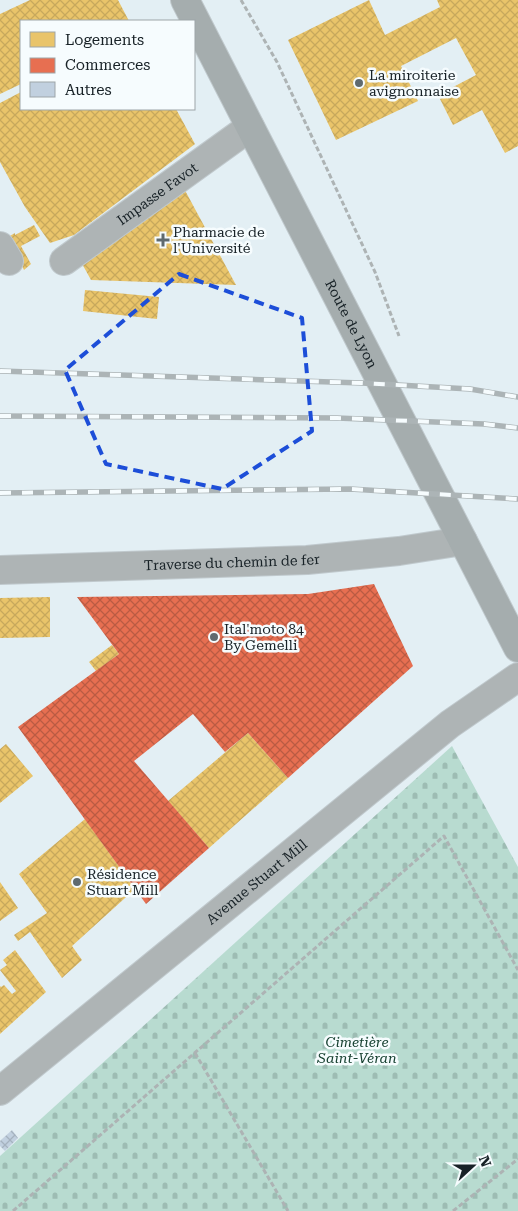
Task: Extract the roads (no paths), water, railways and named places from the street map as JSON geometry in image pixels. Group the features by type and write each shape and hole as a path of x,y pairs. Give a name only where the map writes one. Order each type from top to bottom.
{"main road":[{"name":"Route de Lyon","path":"190,2 250,127 518,648"}],"street":[{"name":"Impasse Favot","path":"64,261 250,127"},
{"name":"Traverse du chemin de fer","path":"0,570 307,560 463,541"},
{"name":"Avenue Stuart Mill","path":"0,1091 450,724 518,677"}],"railway":[{"path":"0,371 362,383 470,389 518,397"},
{"path":"0,416 337,418 484,424 518,428"},
{"path":"0,493 350,489 518,499"}],"place":[{"name":"La miroiterie avignonnaise","path":"359,83"},
{"name":"Pharmacie de l'Université","path":"163,240"},
{"name":"Ital'moto 84 By Gemelli","path":"214,637"},
{"name":"Résidence Stuart Mill","path":"77,882"}],"park label":[{"name":"Cimetière Saint-Véran","path":"357,1050"}]}
